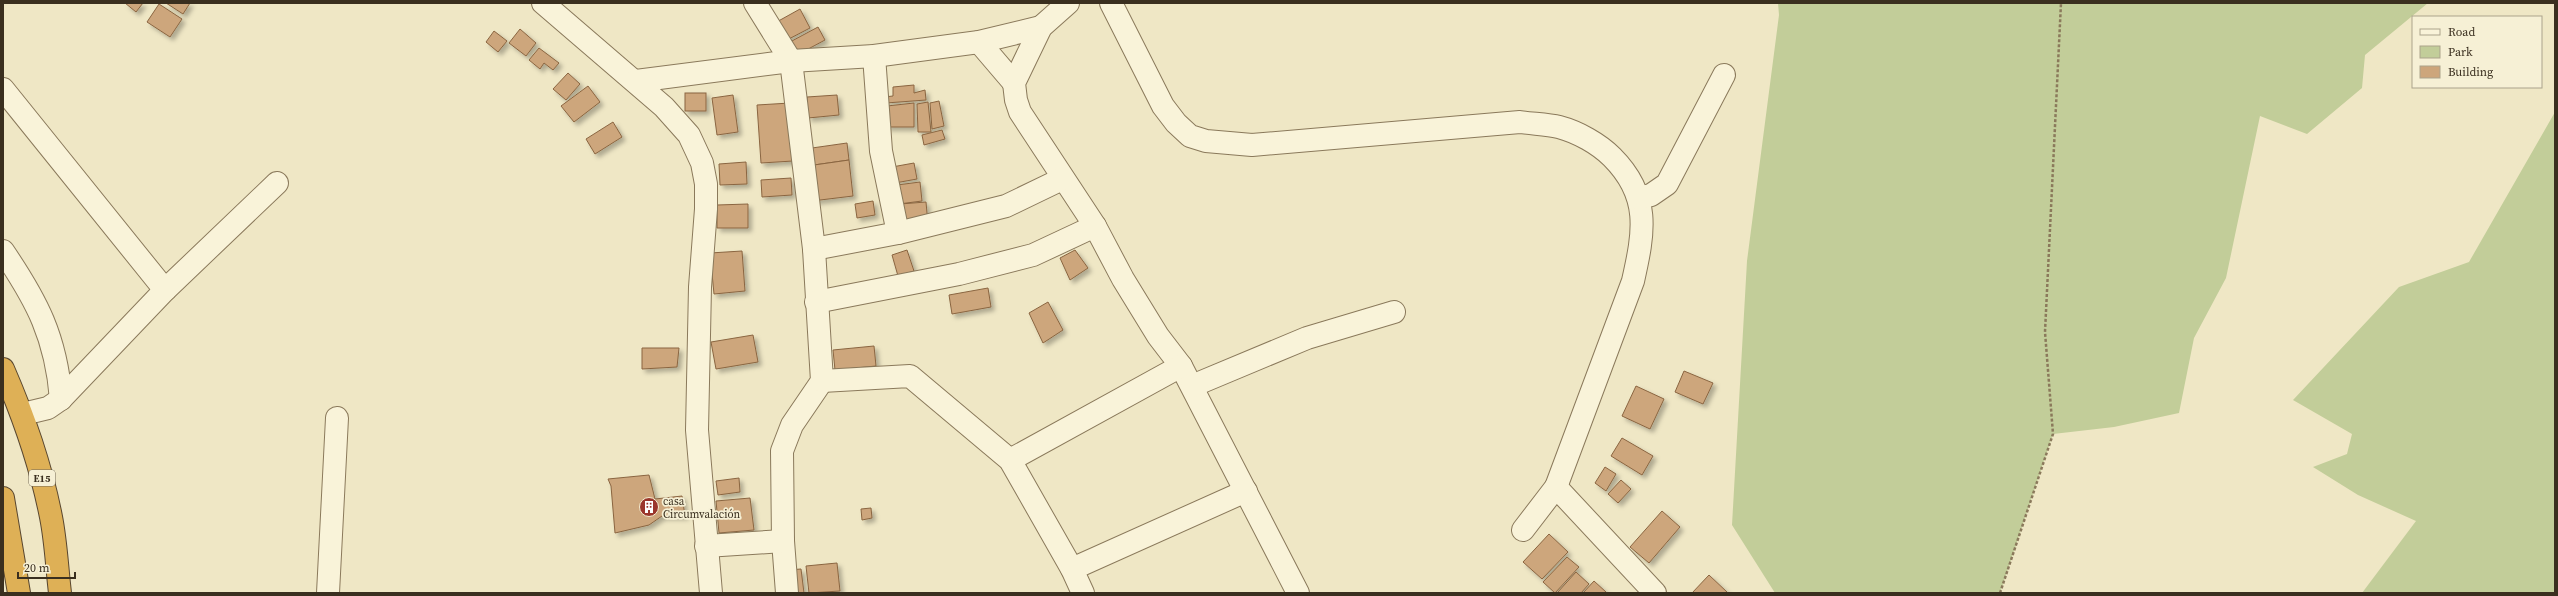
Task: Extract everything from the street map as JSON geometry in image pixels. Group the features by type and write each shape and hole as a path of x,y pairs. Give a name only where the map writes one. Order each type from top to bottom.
{"highway":[{"name":"E15","path":"3,369 23,414 51,518 60,593"},
{"path":"3,498 19,593"}],"street":[{"path":"543,3 636,80 664,107 689,135 702,163 706,184 697,377 698,430 706,546 711,593"},
{"path":"755,3 791,61 814,249 816,302 822,381 792,426 782,452 783,541 787,593"},
{"path":"1014,83 1041,27 1068,3"},
{"path":"1111,3 1163,106 1176,123 1190,136 1226,145 1252,145 1527,123 1560,128 1601,146 1628,173 1639,198 1642,223 1640,249 1632,281 1556,486 1523,530"},
{"path":"636,80 791,61 874,56 979,42 1041,27"},
{"path":"979,42 1014,83 1020,112 1062,179 1094,226 1123,280 1158,336 1181,366 1298,593"},
{"path":"874,56 881,151 898,233"},
{"path":"1639,198 1651,196 1667,184 1724,75"},
{"path":"3,89 165,290"},
{"path":"814,249 898,233 1006,206 1062,179"},
{"path":"23,414 48,408 61,399 165,290 277,183"},
{"path":"816,302 959,274 1033,255 1094,226"},
{"path":"3,251 26,285 42,315 59,372 61,399"},
{"path":"1192,386 1307,338 1394,312"},
{"path":"1010,460 1181,366"},
{"path":"822,381 910,376 1010,460 1072,569 1082,593"},
{"path":"328,593 337,418"},
{"path":"1556,486 1655,593"},
{"path":"1072,569 1246,491"},
{"path":"706,546 783,541"}],"path":[{"path":"2000,593 2053,434 2045,332 2060,3"}],"green space":[{"path":"1778,3 2428,3 2365,55 2362,88 2307,134 2260,116 2226,278 2194,338 2179,413 2114,427 2053,434 2000,593 1775,593 1732,525 1747,261 1779,15"},
{"path":"2555,112 2555,593 2362,593 2416,521 2358,495 2313,467 2347,454 2352,434 2293,400 2399,287 2469,262"}],"building":[{"path":"125,3 143,3 136,12"},
{"path":"166,3 190,3 183,14"},
{"path":"159,4 182,19 170,37 147,22"},
{"path":"800,9 810,28 783,42 773,24"},
{"path":"818,27 825,40 797,55 790,42"},
{"path":"520,29 536,43 526,56 509,43"},
{"path":"494,31 507,41 498,52 486,42"},
{"path":"539,48 559,63 553,70 544,63 540,69 529,60"},
{"path":"568,73 580,84 566,100 553,89"},
{"path":"914,85 914,93 925,90 926,100 886,103 884,97 893,96 893,87"},
{"path":"588,86 600,102 574,122 561,106"},
{"path":"685,93 706,93 706,111 685,111"},
{"path":"733,95 738,132 717,135 712,98"},
{"path":"837,95 839,115 808,118 807,97"},
{"path":"939,101 944,126 932,129 930,103"},
{"path":"928,102 931,132 918,132 917,104"},
{"path":"790,103 793,161 761,163 757,105"},
{"path":"914,103 914,127 886,127 887,106"},
{"path":"613,122 622,137 595,154 586,139"},
{"path":"942,130 945,139 924,145 922,135"},
{"path":"847,143 849,160 807,166 805,149"},
{"path":"849,160 853,196 812,201 807,166"},
{"path":"746,162 747,184 720,185 719,164"},
{"path":"914,163 917,179 895,183 892,167"},
{"path":"791,178 792,195 762,197 761,180"},
{"path":"920,182 922,201 899,204 897,185"},
{"path":"873,201 875,215 857,218 855,204"},
{"path":"926,202 928,224 903,227 900,204"},
{"path":"748,204 748,228 717,228 717,205"},
{"path":"907,250 914,271 898,276 892,255"},
{"path":"1075,250 1088,268 1070,280 1060,258"},
{"path":"742,251 745,291 714,294 710,253"},
{"path":"988,288 991,307 952,314 949,295"},
{"path":"1048,302 1063,330 1043,343 1029,313"},
{"path":"753,335 758,362 716,369 711,342"},
{"path":"874,346 876,366 835,370 833,350"},
{"path":"642,348 679,348 677,367 642,369"},
{"path":"1684,371 1713,383 1703,404 1675,392"},
{"path":"1636,386 1664,399 1650,429 1622,416"},
{"path":"1622,438 1653,456 1642,475 1611,456"},
{"path":"1605,467 1616,474 1606,491 1595,483"},
{"name":"casa Circumvalación","path":"649,475 655,499 682,496 685,516 662,516 649,525 615,533 611,486 608,479"},
{"path":"739,478 740,492 718,495 716,481"},
{"path":"1621,480 1631,489 1618,503 1608,494"},
{"path":"750,498 754,530 719,533 716,501"},
{"path":"871,508 872,518 862,520 861,509"},
{"path":"1662,511 1680,527 1649,563 1630,547"},
{"path":"1549,534 1568,552 1542,579 1523,562"},
{"path":"1567,557 1579,567 1555,593 1543,582"},
{"path":"837,563 840,591 809,593 806,566"},
{"path":"801,569 804,593 791,593 788,570"},
{"path":"1576,572 1589,584 1581,593 1557,593"},
{"path":"1709,575 1727,592 1727,593 1692,593"},
{"path":"1594,581 1606,592 1583,593"}],"place":[{"name":"casa Circumvalación","path":"649,507"}]}
